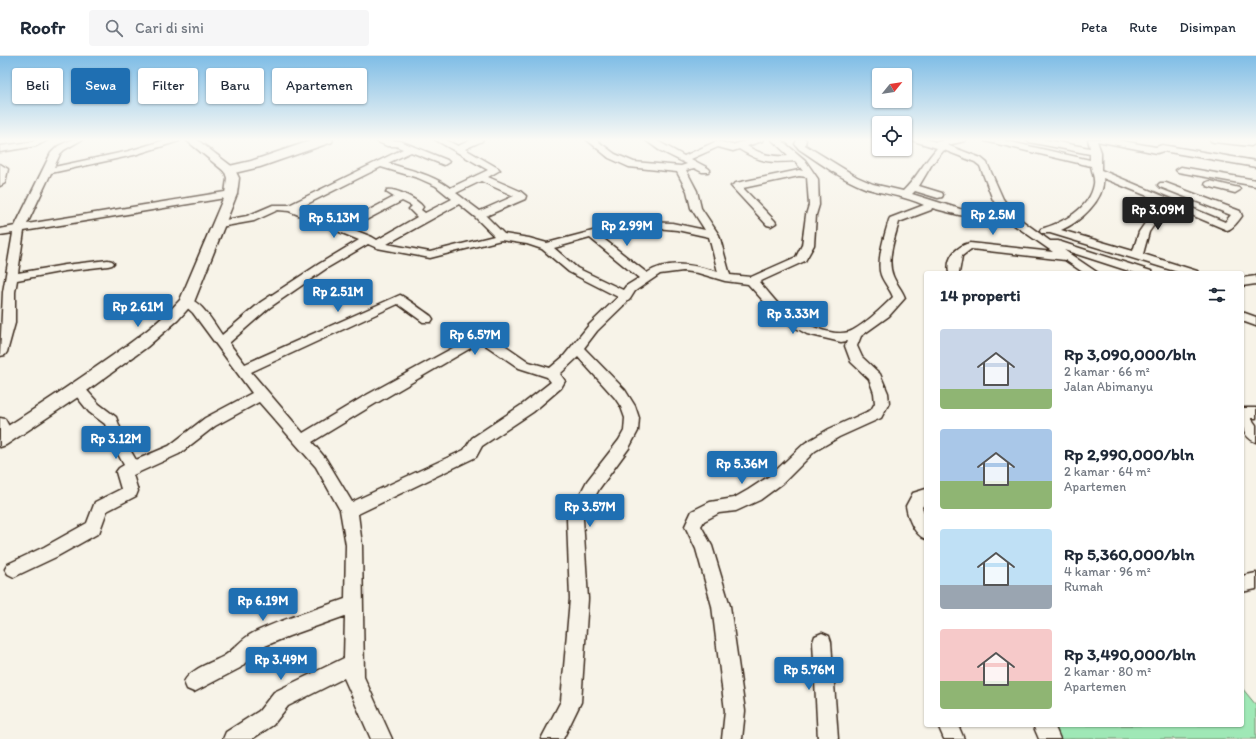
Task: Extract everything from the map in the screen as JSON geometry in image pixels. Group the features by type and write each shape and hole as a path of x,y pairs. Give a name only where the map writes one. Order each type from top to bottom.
{"street":[{"path":"0,183 2,171"},
{"path":"0,350 9,323 9,292 18,229 47,171"},
{"path":"2,433 78,390 141,343 173,317 188,302 231,194 233,178 230,171"},
{"path":"291,208 367,171"},
{"path":"404,171 439,184 479,215 501,237"},
{"path":"450,192 492,171"},
{"path":"685,171 696,208 714,235 725,278"},
{"path":"552,374 568,360 593,328 626,296 630,289 662,270 683,268 699,270 725,278 752,281 801,259 808,245 811,215 814,205 813,179 808,171"},
{"path":"840,171 869,186 910,191 934,199 959,212 1013,219"},
{"path":"910,191 922,171"},
{"path":"986,171 998,200 1013,219 1066,257 1089,271"},
{"path":"1036,235 1059,228 1071,220 1091,201 1099,186 1096,171"},
{"path":"1102,171 1227,227 1237,216 1236,213 1163,185"},
{"path":"1184,171 1218,181 1235,190"},
{"path":"771,223 736,186 799,173 811,175"},
{"path":"479,215 521,197 509,190 491,184 482,177"},
{"path":"1202,182 1245,182 1256,184"},
{"path":"391,192 418,206 414,210 424,218"},
{"path":"0,232 231,194"},
{"path":"360,219 402,198"},
{"path":"752,281 784,316 811,331 841,338 856,334 885,312 899,298 897,290 886,273 886,258 894,220 927,208 934,199"},
{"path":"222,342 265,306 323,266 459,200"},
{"path":"1137,257 1144,232 1166,200"},
{"path":"220,224 250,219 278,207 291,208 372,242 430,254 501,237 529,241 546,247 573,270 626,296"},
{"path":"546,247 619,228 640,225 672,226 714,235"},
{"path":"1050,230 1186,271"},
{"path":"592,235 635,268 646,279"},
{"path":"1036,235 1141,271"},
{"path":"954,271 954,263 957,254 961,249 970,246 1066,257"},
{"path":"11,278 58,269 108,262"},
{"path":"1244,282 1256,280"},
{"path":"243,370 400,299 406,306 428,319"},
{"path":"188,302 197,310 262,394 321,463 338,490 348,511 354,546 354,678 382,739"},
{"path":"732,739 735,711 721,606 704,546 693,526 698,516 716,507 736,504 754,495 777,479 810,446 834,432 876,414 882,403 881,393 875,377 856,359 851,346 856,334"},
{"path":"302,442 368,401 482,336 524,365 552,374 558,381 556,385 528,408 477,442 472,448 472,454 348,511"},
{"path":"551,739 560,726 571,702 579,599 575,519 593,485 624,444 630,431 632,418 628,406 620,394 578,349"},
{"path":"78,390 94,408 111,421 118,441 132,467"},
{"path":"14,569 50,552 93,528 101,508 129,492 129,487 124,473 132,467 174,450 210,422 262,394"},
{"path":"1244,413 1256,413"},
{"path":"1244,421 1256,436"},
{"path":"924,497 919,498 914,506 916,516 924,529"},
{"path":"1244,584 1256,581"},
{"path":"194,682 233,661 245,649 258,640 286,628 353,605"},
{"path":"822,642 828,739"},
{"path":"233,739 266,718 281,699 354,663"},
{"path":"949,727 954,739"},
{"path":"1044,727 1050,739"}],"green space":[{"path":"1244,690 1256,705 1256,739 1057,739 1050,727 1244,727"}]}
